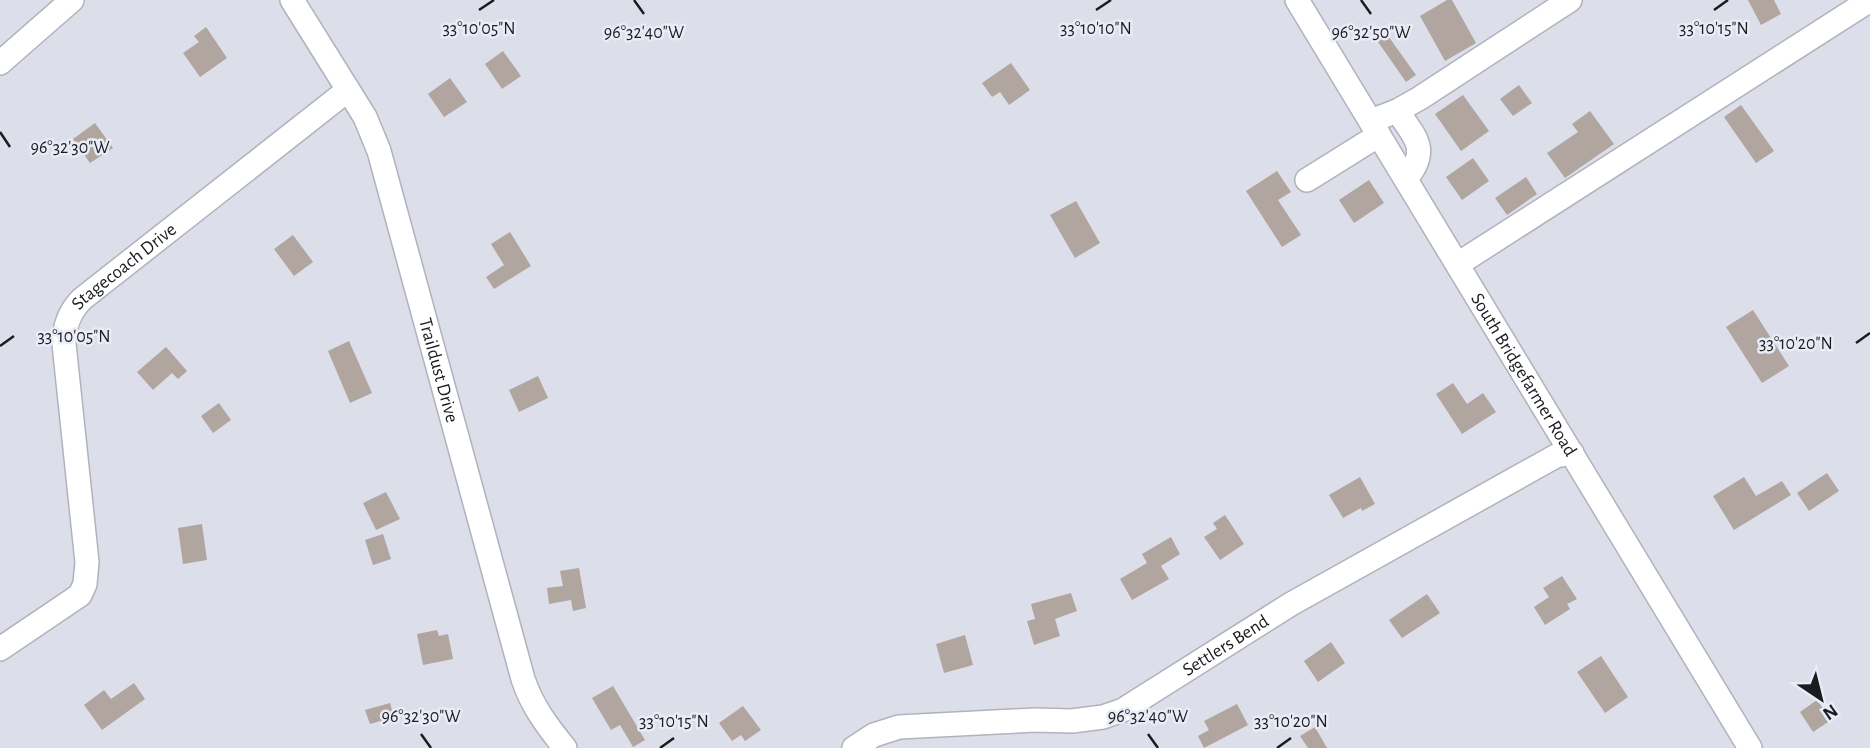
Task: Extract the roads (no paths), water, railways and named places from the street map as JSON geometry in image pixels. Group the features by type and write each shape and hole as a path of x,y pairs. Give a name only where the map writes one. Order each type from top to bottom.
{"street":[{"path":"0,63 72,0"},
{"name":"Traildust Drive","path":"292,0 365,117 379,151 529,699 565,748"},
{"name":"South Bridgefarmer Road","path":"1297,0 1750,748"},
{"path":"1307,180 1397,111 1570,0"},
{"path":"1458,264 1870,0"},
{"name":"Stagecoach Drive","path":"0,649 80,595 86,584 87,562 64,344 71,313 82,299 348,90"},
{"path":"1397,111 1415,137 1420,150 1416,166 1406,179"},
{"name":"Settlers Bend","path":"854,748 874,735 899,727 1035,720 1072,721 1102,717 1123,710 1291,604 1556,456 1572,453"}]}
